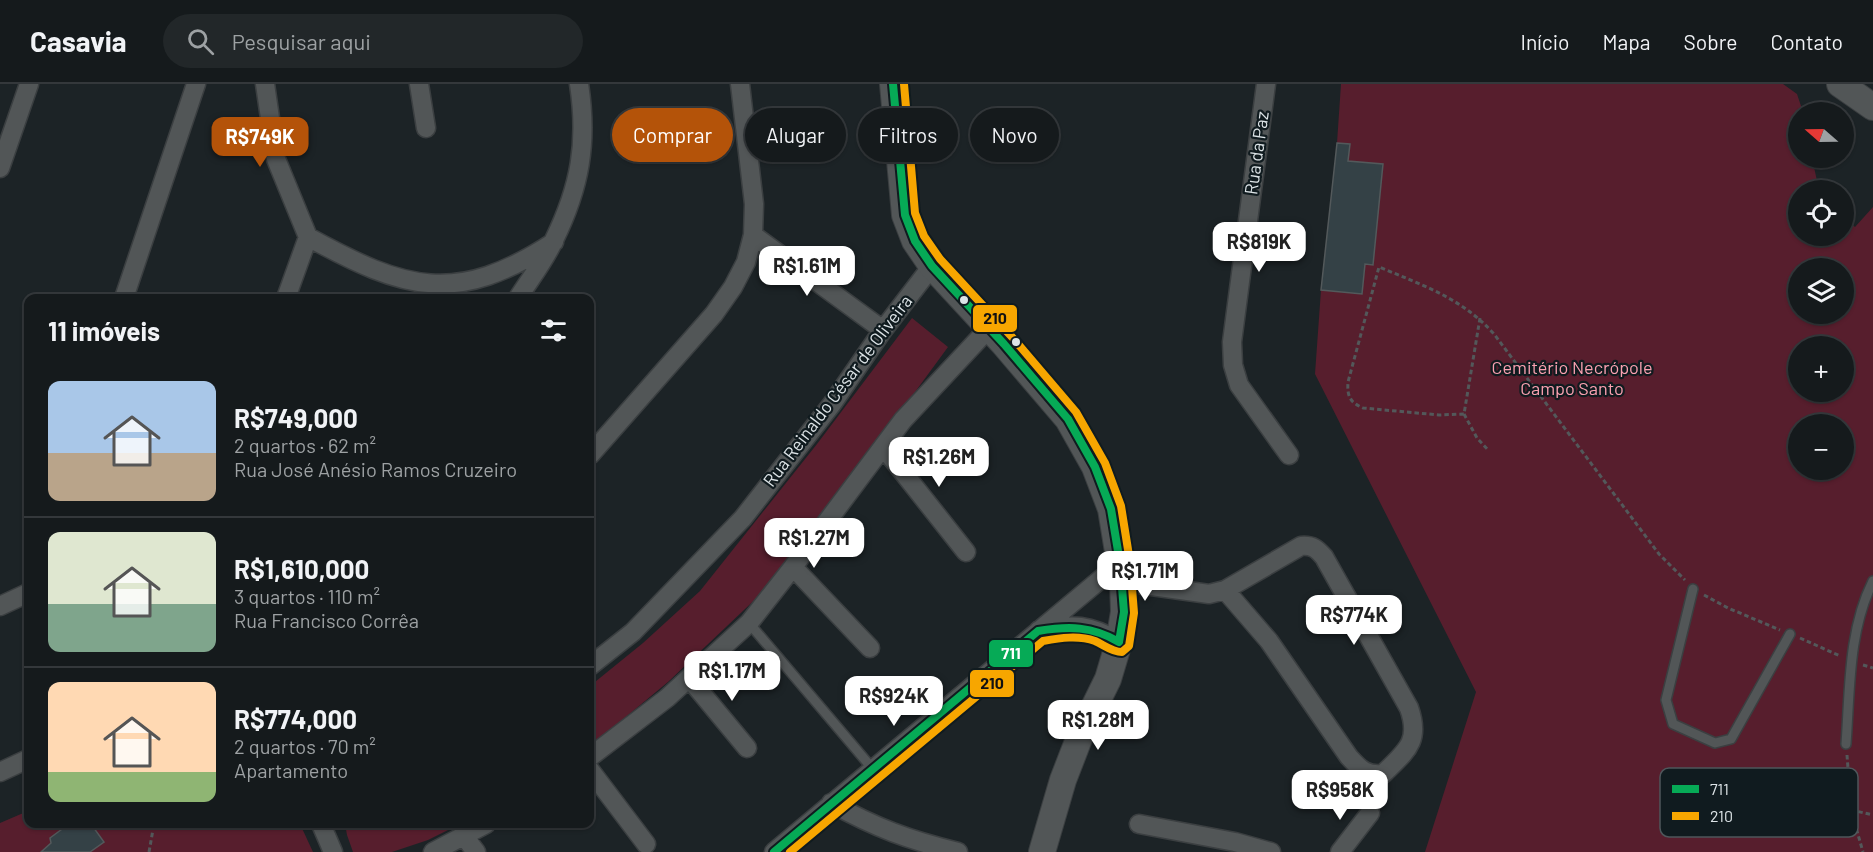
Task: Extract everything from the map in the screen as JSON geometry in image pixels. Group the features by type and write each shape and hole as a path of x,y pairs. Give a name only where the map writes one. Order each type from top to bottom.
{"main road":[{"path":"893,84 904,215 915,241 932,266 1068,419 1095,467 1111,509 1121,572 1124,612 1119,642 1108,679 1080,736 1063,780 1042,852"},
{"path":"1842,89 1873,107"}],"street":[{"path":"0,168 29,84"},
{"path":"125,294 196,84"},
{"path":"265,84 276,159 308,237 355,262 405,280 439,284 469,282 503,270 527,259 554,242"},
{"path":"419,84 426,128"},
{"path":"521,294 554,242 574,192 583,148 579,84"},
{"path":"594,450 714,314 733,287 746,262 753,235 754,204 740,84"},
{"name":"Rua da Paz","path":"1266,84 1232,342 1233,365 1239,385 1289,455"},
{"path":"753,235 883,330"},
{"path":"287,294 308,237"},
{"name":"Rua Reinaldo César de Oliveira","path":"594,663 633,632 743,518 832,404 883,330 932,266"},
{"path":"594,754 667,698 749,623 903,420 989,328"},
{"path":"883,447 966,552"},
{"path":"774,852 1038,631 1121,572 1209,594 1225,590 1301,546 1310,545 1324,557 1408,708 1414,723 1414,735 1409,747 1383,774 1373,775 1364,772 1349,757 1269,641 1225,590"},
{"path":"793,567 870,648"},
{"path":"0,606 24,592"},
{"path":"1038,631 1078,626 1093,629 1119,642"},
{"path":"689,678 747,748"},
{"path":"0,772 24,761"},
{"path":"594,775 646,844"},
{"path":"831,803 867,823 905,838 958,852"},
{"path":"1340,852 1370,813"},
{"path":"1140,824 1235,842 1271,852"},
{"path":"323,828 333,852"},
{"path":"433,852 479,828"},
{"path":"464,836 476,852"}],"lane":[{"path":"1846,744 1851,661 1859,616 1873,581"},
{"path":"1693,588 1666,700 1673,724 1715,743 1731,739 1790,634"},
{"path":"749,623 872,768"}],"path":[{"path":"1464,414 1438,415 1363,408 1353,404 1349,398 1348,382 1379,267 1460,303 1480,318 1659,554 1693,588 1728,608 1851,661 1873,668"},
{"path":"1480,318 1464,414 1477,438 1489,451"},
{"path":"1846,744 1848,768"},
{"path":"1858,812 1873,815"},
{"path":"148,852 153,828"},
{"path":"1858,834 1863,852"}],"green space":[{"name":"Cemitério Necrópole Campo Santo","path":"1341,84 1783,84 1797,94 1800,102 1788,102 1788,168 1814,168 1817,180 1788,180 1788,246 1854,246 1854,226 1873,207 1873,852 1425,852 1476,692 1315,374 1321,290 1362,294 1365,264 1373,265 1383,165 1348,161 1350,144 1337,143"},
{"path":"912,318 948,347 781,575 668,682 594,741 594,683 643,643 700,591 817,444"},
{"path":"24,813 24,828 302,828 313,852 0,852 0,823"},
{"path":"346,828 452,828 428,840 392,852 353,852"}],"building":[{"path":"1337,143 1350,144 1348,161 1383,164 1373,265 1365,264 1362,294 1321,290"},
{"path":"64,828 94,828 104,842 90,852 41,852 51,843 50,838"}],"transit line":[{"name":"711","path":"774,852 1038,631 1060,628 1090,630 1119,642 1124,612 1120,563 1111,509 1095,467 1068,419 1004,344 932,266 915,241 905,215 893,84"},
{"name":"210","path":"790,852 1043,641 1082,638 1122,652 1129,646 1134,613 1130,562 1121,506 1105,463 1076,412 1012,337 940,259 924,236 915,213 904,84"}]}
